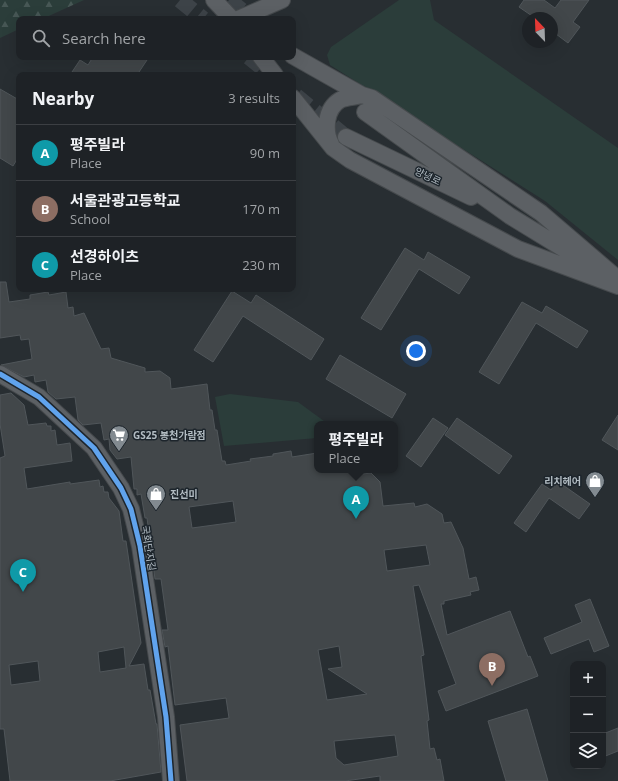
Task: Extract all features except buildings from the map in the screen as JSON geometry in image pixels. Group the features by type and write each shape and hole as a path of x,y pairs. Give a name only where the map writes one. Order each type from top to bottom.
{"main road":[{"path":"214,0 229,16"},
{"path":"245,16 282,0"},
{"path":"296,58 362,95 372,98 541,213 618,279"},
{"path":"263,60 273,72"},
{"path":"333,148 326,136 329,113 340,100 362,95"},
{"path":"296,102 333,148 350,160 518,250 618,286"},
{"name":"양녕로","path":"365,112 510,216 618,282"},
{"name":"양녕로","path":"346,137 510,216"},
{"name":"국회단지길","path":"0,374 39,396 94,448 121,488 132,509 140,546 166,717 171,781"}],"green space":[{"path":"0,0 84,0 49,16 16,16 16,30 0,38"},
{"path":"399,0 430,0 434,20 618,148 618,260 545,201 330,65 327,55 331,47"},
{"path":"230,394 298,402 324,421 314,421 314,438 224,446 215,397"}],"tunnel":[{"path":"180,0 199,16"},
{"path":"229,0 248,16"},
{"path":"253,60 267,72"},
{"path":"296,96 346,137"}],"cycle path":[{"path":"0,374 39,397 94,448 121,488 131,509 140,546 166,717 171,781"}],"place":[{"name":"GS25 봉천가람점","path":"119,452"},
{"name":"리치헤어","path":"595,498"},
{"name":"진선미","path":"156,511"},
{"name":"평주빌라","path":"356,519"},
{"name":"선경하이츠","path":"23,592"},
{"name":"서울관광고등학교","path":"492,686"}]}
